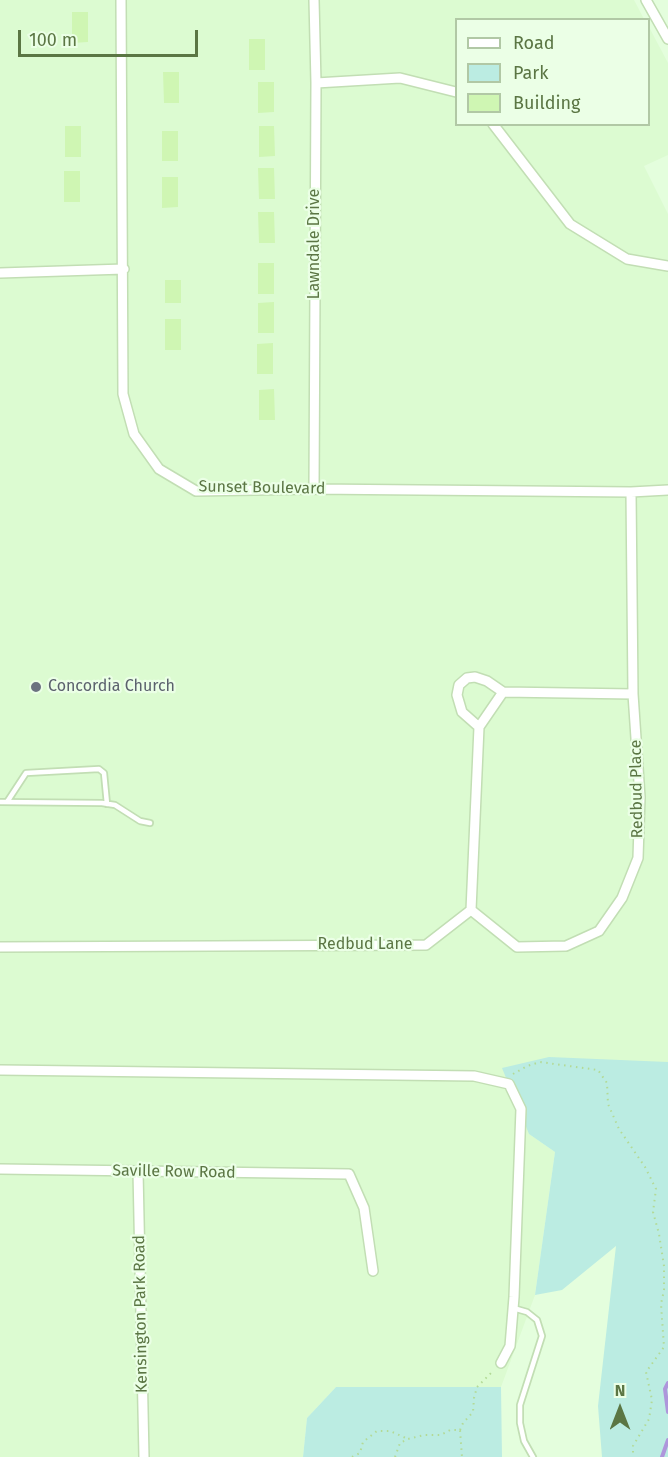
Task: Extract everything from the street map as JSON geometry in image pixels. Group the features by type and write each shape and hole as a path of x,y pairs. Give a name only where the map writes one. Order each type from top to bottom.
{"street":[{"name":"Sunset Boulevard","path":"122,0 123,394 134,434 159,469 196,491 314,489 631,492 668,490"},
{"name":"Lawndale Drive","path":"314,0 316,83 314,489"},
{"path":"646,0 668,39"},
{"path":"316,83 400,78 455,92"},
{"path":"495,126 570,224 627,259 668,267"},
{"path":"0,273 124,269"},
{"name":"Redbud Place","path":"471,910 517,947 566,946 599,931 622,898 638,858 640,797 633,693 631,492"},
{"path":"479,727 462,712 457,694 459,685 467,678 475,677 487,681 503,692 633,693"},
{"path":"471,910 479,727 503,692"},
{"name":"Redbud Lane","path":"0,947 426,945 471,910"},
{"path":"0,1070 474,1076 509,1084 520,1109 513,1308 510,1346 501,1364"},
{"name":"Saville Row Road","path":"0,1169 349,1174 364,1208 373,1271"},
{"name":"Kensington Park Road","path":"138,1171 144,1457"}],"lane":[{"path":"7,802 26,773 99,770 104,773 107,804"},
{"path":"0,802 107,804 115,806 140,821 150,823"},
{"path":"513,1308 528,1312 537,1320 542,1336 520,1405 520,1423 524,1441 533,1457"}],"path":[{"path":"504,1083 508,1076 540,1062 598,1070 606,1083 608,1104 619,1129 645,1167 656,1189 653,1212 664,1266 664,1290 661,1304 664,1347 646,1372 652,1400 650,1419 633,1446 633,1457"},
{"path":"462,1457 460,1430 473,1412 477,1387 501,1364"},
{"path":"396,1457 400,1443 408,1439 460,1430"},
{"path":"352,1457 360,1453 363,1442 377,1431 390,1431 408,1439"}],"shaded area":[{"path":"0,0 634,0 643,18 455,18 455,126 650,126 650,29 668,63 668,155 644,166 668,214 668,1065 529,1134 555,1152 535,1295 501,1387 336,1387 307,1418 303,1457 0,1457"}],"green space":[{"path":"549,1057 668,1062 668,1457 602,1457 598,1406 616,1246 562,1290 535,1295 555,1152 529,1134 502,1068"},
{"path":"336,1387 501,1387 502,1457 303,1457 307,1418"}],"building":[{"path":"72,12 88,12 88,42 72,43"},
{"path":"249,39 265,39 265,70 249,70"},
{"path":"163,72 179,72 179,103 164,103"},
{"path":"258,82 274,82 274,112 258,113"},
{"path":"65,126 81,126 81,157 65,157"},
{"path":"259,126 274,126 275,156 259,157"},
{"path":"162,131 178,131 178,161 162,161"},
{"path":"258,168 274,168 275,199 259,199"},
{"path":"64,171 80,171 80,202 64,202"},
{"path":"162,177 178,177 178,207 162,208"},
{"path":"258,212 274,212 275,243 259,243"},
{"path":"258,263 274,263 274,294 258,294"},
{"path":"165,280 181,280 181,303 165,303"},
{"path":"274,302 274,333 258,333 258,303"},
{"path":"165,319 181,319 181,350 165,350"},
{"path":"273,343 273,374 257,374 257,344"},
{"path":"274,389 275,420 259,420 259,390"}],"waterway":[{"path":"668,1383 665,1389 668,1412"},
{"path":"662,1457 668,1440"}],"place":[{"name":"Concordia Church","path":"36,687"}]}
